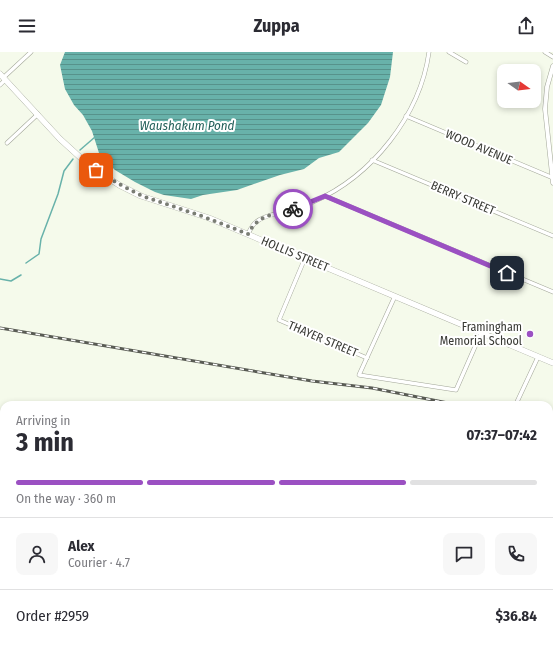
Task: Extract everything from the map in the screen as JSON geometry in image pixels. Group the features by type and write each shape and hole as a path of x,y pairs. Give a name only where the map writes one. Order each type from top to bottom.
{"main road":[{"name":"HOLLIS STREET","path":"3,77 82,159 96,170 119,184 142,196 199,215 248,234 553,364"}],"street":[{"path":"0,85 3,77 31,52"},
{"path":"248,234 256,222 263,217 301,207 325,196 348,181 372,160 386,145 406,116 419,91 427,66 429,52"},
{"path":"449,52 466,62"},
{"path":"545,52 553,57"},
{"path":"553,68 547,90 545,109 553,183"},
{"path":"7,143 38,114"},
{"name":"WOOD AVENUE","path":"406,116 552,178"},
{"name":"BERRY STREET","path":"372,160 553,236"},
{"path":"325,196 553,292"},
{"name":"THAYER STREET","path":"305,258 279,320 367,358"},
{"path":"395,296 359,375 456,390 481,333"},
{"path":"517,401 538,357"}],"water":[{"name":"Waushakum Pond","path":"65,52 393,52 390,77 381,105 368,123 339,152 319,158 304,169 280,175 237,190 203,195 191,199 164,195 135,182 115,170 99,153 92,131 65,89 60,65"}],"waterway":[{"path":"80,150 95,137"},
{"path":"26,263 39,254 41,239 58,194 64,171 73,159"},
{"path":"0,279 11,281 21,275"}],"railway":[{"path":"0,328 312,381 372,388 438,401"}],"way so far":[{"path":"96,170 142,196 199,215 248,234 256,222 263,217 293,209"}],"place":[{"name":"Framingham Memorial School","path":"530,334"}],"route":[{"path":"293,209 325,196 507,273"}]}
